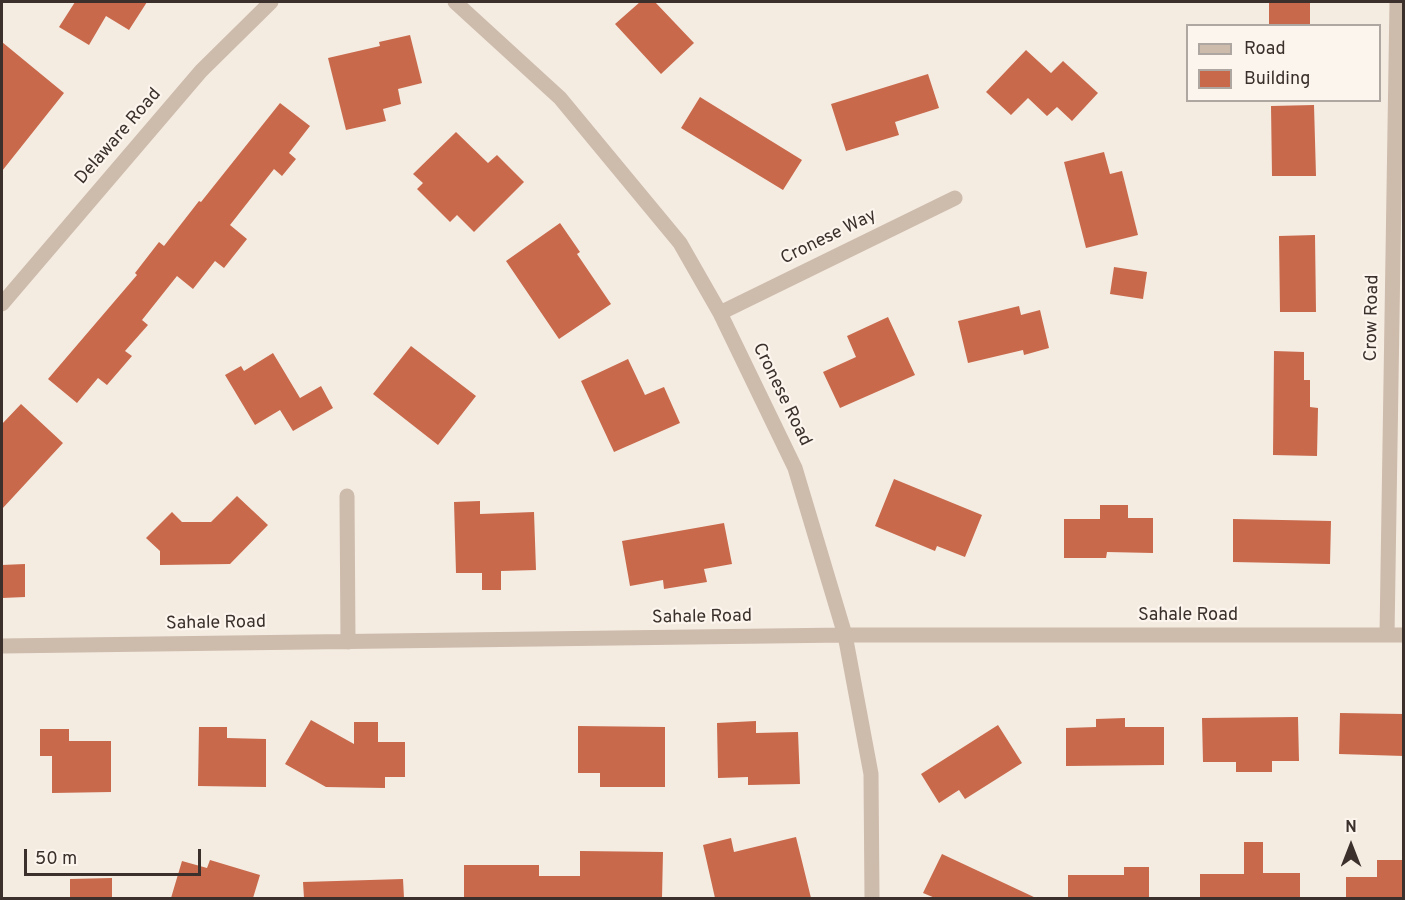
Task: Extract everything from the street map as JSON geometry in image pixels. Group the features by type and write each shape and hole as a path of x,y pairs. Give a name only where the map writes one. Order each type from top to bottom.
{"street":[{"name":"Delaware Road","path":"2,304 201,71 271,2"},
{"name":"Cronese Road","path":"455,2 560,98 680,243 720,313 795,468 845,635 871,774 872,898"},
{"name":"Crow Road","path":"1387,635 1397,2"},
{"name":"Cronese Way","path":"720,313 955,198"},
{"path":"347,496 348,642"},
{"name":"Sahale Road","path":"2,646 845,635 1404,634"}],"building":[{"path":"75,2 147,2 129,30 106,16 89,45 59,27"},
{"path":"640,2 655,2 694,43 661,74 615,24"},
{"path":"1269,2 1310,2 1310,24 1269,24"},
{"path":"410,35 422,83 398,89 401,104 383,109 386,121 346,130 328,58 380,46 379,42"},
{"path":"2,42 64,93 2,171"},
{"path":"1026,50 1051,73 1063,61 1098,93 1072,121 1057,107 1047,116 1028,98 1011,115 986,92"},
{"path":"928,74 939,108 895,122 899,135 846,151 831,104"},
{"path":"700,97 802,160 783,190 681,128"},
{"path":"280,103 310,126 289,153 296,159 282,176 274,169 230,225 247,239 224,268 215,261 193,289 177,276 142,320 148,325 125,351 132,356 107,385 98,378 77,403 48,379 137,275 135,273 159,242 164,246 199,201 201,202"},
{"path":"1314,105 1316,176 1272,176 1271,106"},
{"path":"456,132 488,163 497,155 524,182 474,232 457,215 450,222 417,189 423,183 413,174"},
{"path":"1104,152 1110,174 1122,171 1138,235 1086,248 1064,162"},
{"path":"560,223 580,252 577,254 611,304 559,339 506,261"},
{"path":"1315,235 1316,312 1280,312 1279,236"},
{"path":"1114,267 1147,272 1143,299 1110,294"},
{"path":"1019,306 1021,315 1040,310 1049,348 1024,355 1023,350 968,363 958,321"},
{"path":"888,317 915,375 840,408 823,372 856,357 847,336"},
{"path":"411,346 476,396 438,445 373,394"},
{"path":"1274,351 1304,352 1304,380 1310,380 1310,407 1318,408 1317,456 1273,455"},
{"path":"273,353 300,398 321,386 333,408 293,431 280,410 255,425 225,375 241,366 244,371"},
{"path":"628,359 645,395 664,387 680,423 614,452 581,381"},
{"path":"21,404 63,443 2,509 2,424"},
{"path":"894,479 982,515 965,557 937,546 935,551 875,526"},
{"path":"237,496 268,525 230,564 160,565 160,551 146,538 172,512 182,522 211,522"},
{"path":"480,501 480,514 534,512 536,570 501,571 501,590 482,590 482,573 456,573 454,502"},
{"path":"1100,505 1128,505 1128,518 1153,518 1153,553 1107,552 1106,558 1064,558 1064,519 1100,519"},
{"path":"1233,519 1331,521 1330,564 1233,562"},
{"path":"724,523 732,564 704,569 707,582 664,589 663,580 630,586 622,541"},
{"path":"25,564 25,597 2,598 2,565"},
{"path":"1340,713 1404,714 1404,756 1339,754"},
{"path":"1298,717 1299,761 1272,761 1272,772 1236,772 1236,762 1203,762 1202,718"},
{"path":"1125,718 1125,727 1164,727 1164,765 1066,766 1066,728 1096,727 1096,719"},
{"path":"311,720 354,744 354,722 378,722 378,742 405,742 405,777 385,777 385,788 326,787 285,764"},
{"path":"756,721 756,733 798,732 800,784 748,785 748,777 718,778 717,723"},
{"path":"998,725 1022,763 965,799 959,790 939,803 921,774"},
{"path":"578,726 665,727 665,787 600,787 600,773 578,773"},
{"path":"199,727 227,727 227,738 266,739 266,787 198,786"},
{"path":"40,729 69,729 69,741 111,741 111,792 52,793 52,756 40,756"},
{"path":"796,837 811,898 715,898 703,845 731,838 734,852"},
{"path":"1244,842 1263,842 1263,873 1300,873 1300,898 1200,898 1200,874 1244,874"},
{"path":"580,851 663,852 662,898 464,898 464,865 539,865 539,876 580,876"},
{"path":"942,854 1036,898 935,898 923,893"},
{"path":"210,860 260,875 253,898 171,898 182,861 207,868"},
{"path":"1377,860 1404,860 1404,898 1346,898 1346,877 1377,877"},
{"path":"1124,867 1149,867 1149,898 1068,898 1068,875 1124,875"},
{"path":"112,878 112,898 70,898 70,879"},
{"path":"403,879 404,898 304,898 303,882"}]}
